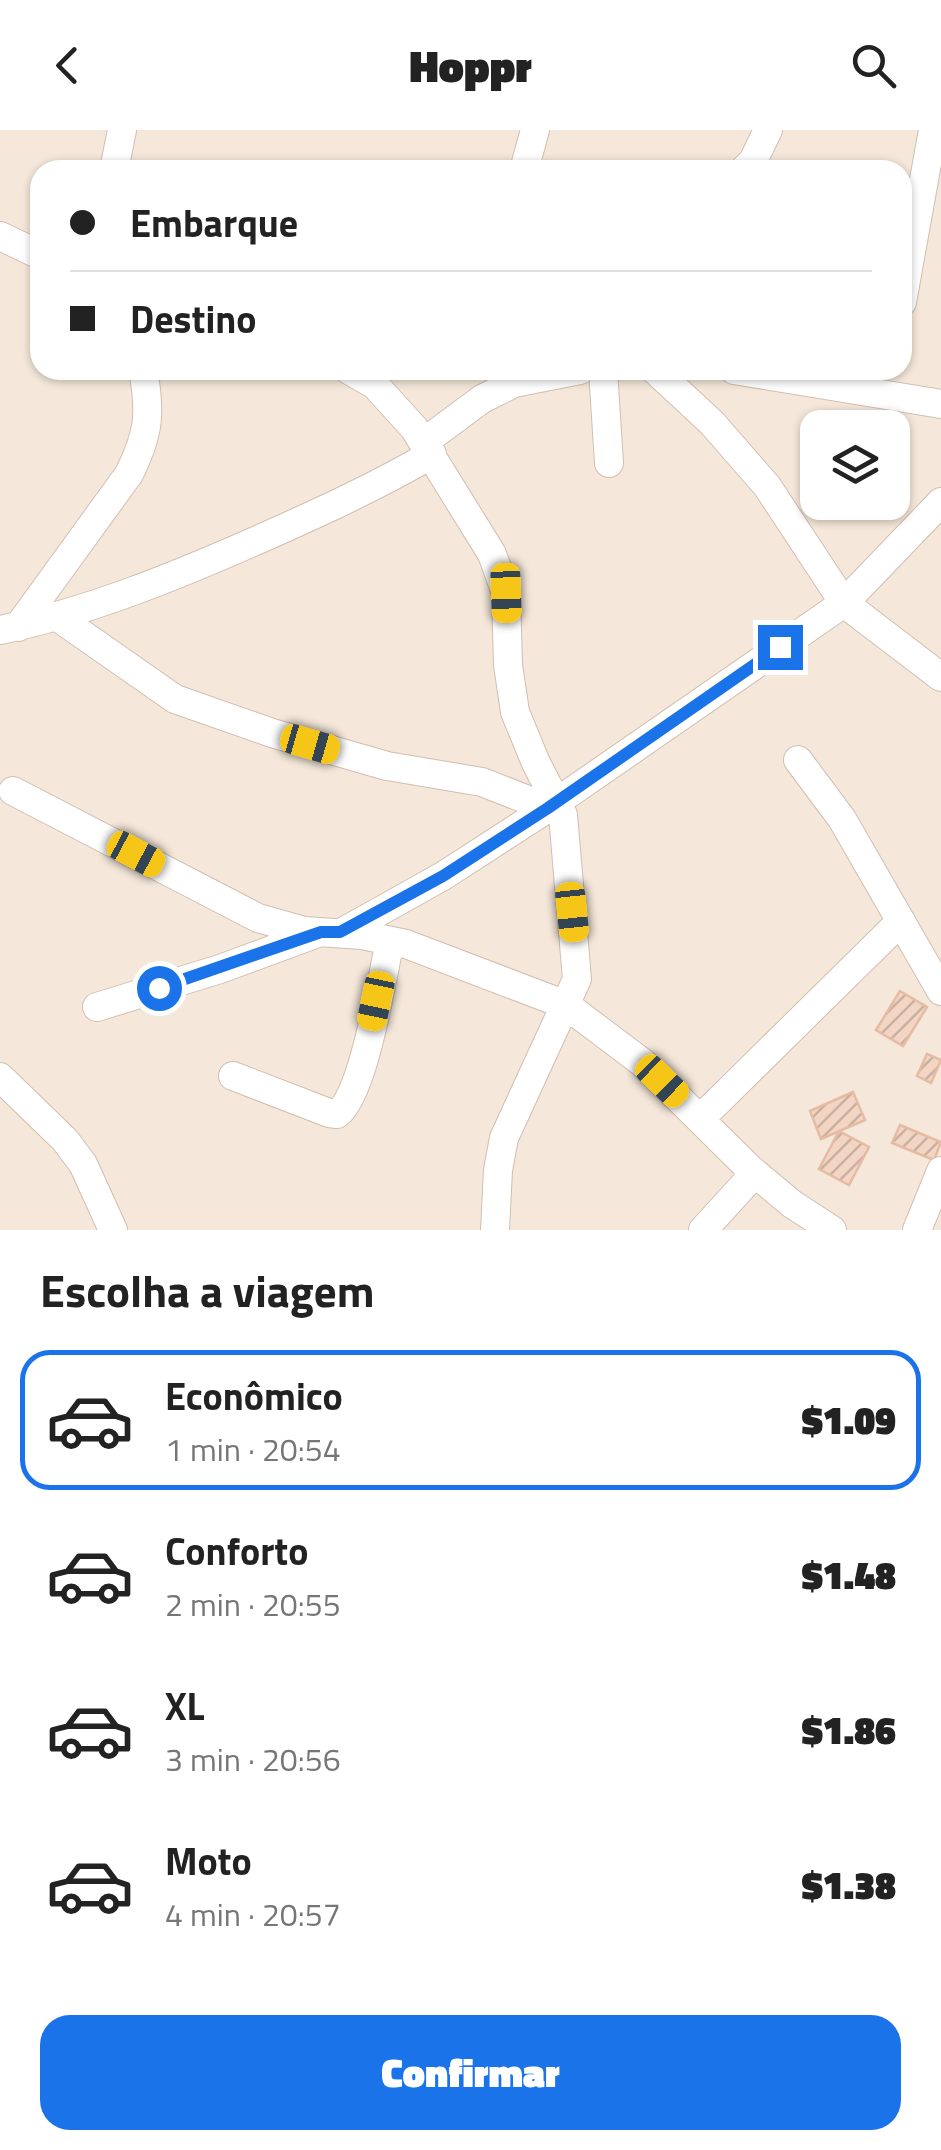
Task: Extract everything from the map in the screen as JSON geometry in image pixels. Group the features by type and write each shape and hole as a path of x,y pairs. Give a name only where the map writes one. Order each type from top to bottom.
{"street":[{"path":"116,160 122,130"},
{"path":"526,160 534,130"},
{"path":"753,160 768,130"},
{"path":"912,247 933,130"},
{"path":"0,236 30,250"},
{"path":"9,629 129,474 147,431 149,403 145,380"},
{"path":"365,380 428,448 492,554 506,593 508,665 515,712 553,805 562,815 577,979 504,1138 495,1230"},
{"path":"470,407 479,380"},
{"path":"9,629 59,618 200,565 367,492 428,448 470,407 514,382 525,380"},
{"path":"605,380 609,463"},
{"path":"666,380 712,424 766,486 844,603 941,677"},
{"path":"862,380 888,382 941,404"},
{"path":"97,1006 331,932 443,876 553,805 844,603 941,502"},
{"path":"59,618 176,699 272,733 387,766 482,782 553,805"},
{"path":"798,760 842,819 941,990"},
{"path":"12,791 258,918 285,928 390,940 444,956 566,1005 644,1062 755,1173 832,1230"},
{"path":"701,1118 901,921"},
{"path":"233,1076 329,1113 337,1114 346,1108 363,1062 390,940"},
{"path":"0,1077 65,1140 83,1164 112,1230"},
{"path":"916,1230 941,1171"},
{"path":"703,1230 755,1173"}],"shaded area":[{"path":"0,130 941,130 941,1230 0,1230"}],"building":[{"path":"900,991 927,1007 903,1046 876,1030"},
{"path":"927,1054 941,1060 931,1083 917,1076"},
{"path":"853,1092 865,1120 821,1139 810,1111"},
{"path":"900,1125 941,1142 934,1160 892,1143"},
{"path":"839,1131 869,1147 849,1185 819,1169"}],"route":[{"path":"159,988 321,932 340,932 409,895 548,808 780,647"}]}
